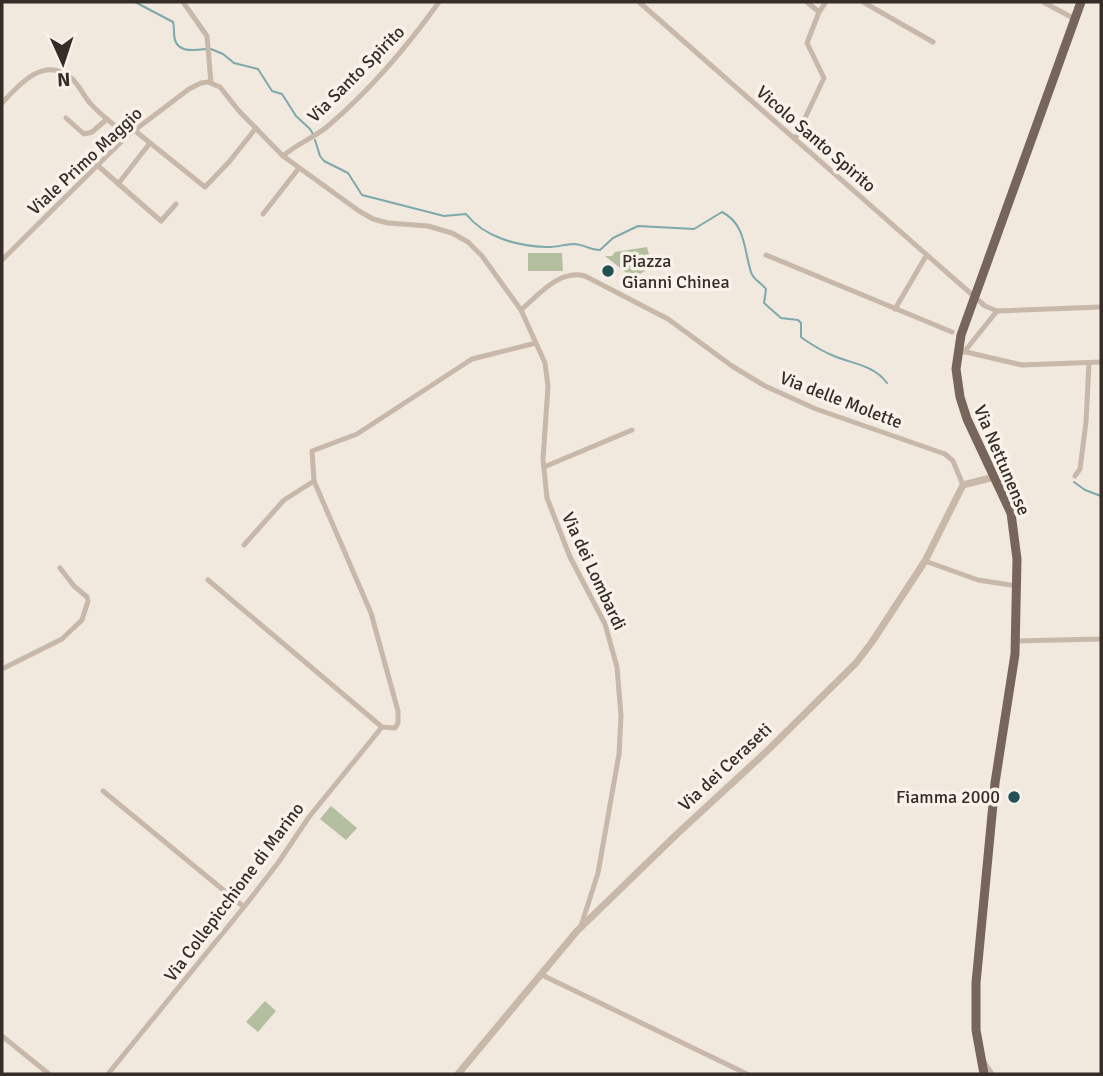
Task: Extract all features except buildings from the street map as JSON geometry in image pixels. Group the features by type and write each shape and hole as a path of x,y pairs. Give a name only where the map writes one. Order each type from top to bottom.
{"main road":[{"name":"Via Nettunense","path":"984,1074 976,1021 976,983 995,783 1016,640 1018,587 1014,525 1008,506 962,406 956,375 962,352 961,335 1081,2"}],"street":[{"path":"183,2 205,33 211,83 220,87 283,156 373,219 396,225 432,227 465,240 489,264 521,310"},
{"name":"Via Santo Spirito","path":"283,156 339,116 406,47 439,2"},
{"name":"Vicolo Santo Spirito","path":"639,2 926,256 985,306 997,311"},
{"path":"807,2 820,12"},
{"path":"796,139 824,79 807,43 826,2"},
{"path":"863,2 933,42"},
{"path":"1043,2 1074,19"},
{"path":"2,103 36,72 46,69 69,76 89,103 127,136"},
{"name":"Viale Primo Maggio","path":"2,260 134,130 189,89 201,83 211,83"},
{"path":"66,118 84,134 92,132 107,118"},
{"path":"134,130 205,187 256,128"},
{"path":"118,184 150,143"},
{"path":"97,165 161,221 176,204"},
{"path":"263,214 299,168"},
{"path":"766,256 952,332"},
{"path":"895,309 926,256"},
{"name":"Via delle Molette","path":"521,310 566,275 586,276 662,316 759,383 816,409 945,454 953,461 963,485"},
{"path":"1101,307 997,311 962,352 1022,365 1101,362"},
{"name":"Via dei Lombardi","path":"521,310 545,363 548,379 544,467 550,507 575,568 610,638 620,686 621,730 611,808 598,873 580,929"},
{"name":"Via Collepicchione di Marino","path":"108,1074 244,907 309,817 382,727 395,728 399,717 380,639 314,481 312,453 315,448 357,434 476,357 536,343"},
{"path":"1075,476 1080,469 1086,422 1089,363"},
{"path":"544,467 632,429"},
{"path":"963,485 994,477"},
{"path":"244,545 280,505 314,481"},
{"name":"Via dei Ceraseti","path":"458,1074 580,929 851,668 872,642 925,561 963,485"},
{"path":"925,561 978,580 1018,587"},
{"path":"2,669 62,639 82,621 87,597 60,568"},
{"path":"208,580 382,727"},
{"path":"1016,640 1101,639"},
{"path":"103,792 244,907"},
{"path":"542,975 747,1074"},
{"path":"2,1036 49,1074"},
{"path":"980,1057 992,1074"}],"green space":[{"path":"647,247 652,267 633,278 605,256 612,256 615,252"},
{"path":"528,253 562,253 563,271 528,271"},
{"path":"331,806 357,828 346,840 320,819"},
{"path":"265,1001 276,1011 258,1032 246,1022"}],"waterway":[{"path":"135,2 173,22 175,40 180,47 190,50 206,49"},
{"path":"211,49 234,63 258,69 272,91 282,94 296,116 313,134"},
{"path":"315,140 324,161 348,173 362,195 444,216 466,214 482,229 502,239 524,245 549,247 574,244 600,250 613,238 638,226 694,229 722,212 736,223 740,231 752,275 766,289 764,303 781,318 798,320 801,323 801,337 808,342 876,372 887,383"},
{"path":"1074,482 1101,496"}],"place":[{"name":"Piazza Gianni Chinea","path":"608,271"},
{"name":"Fiamma 2000","path":"1014,797"}]}
